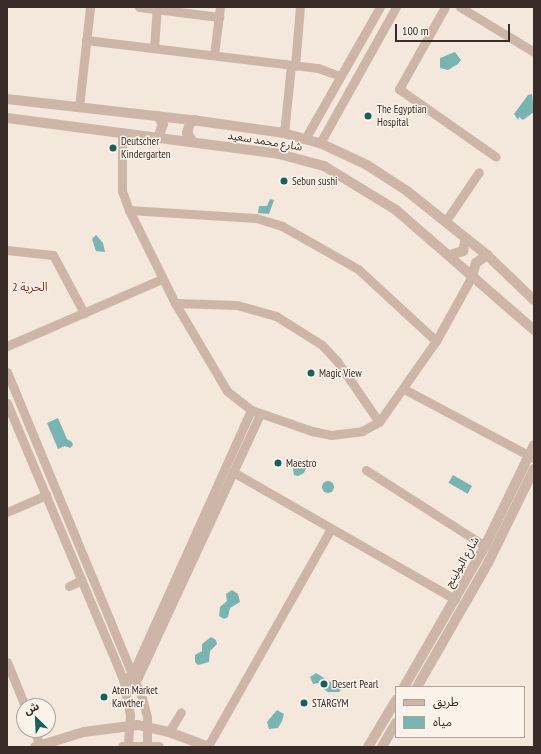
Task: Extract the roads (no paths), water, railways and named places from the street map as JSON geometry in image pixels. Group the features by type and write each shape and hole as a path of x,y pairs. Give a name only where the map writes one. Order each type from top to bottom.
{"street":[{"path":"78,107 90,7"},
{"path":"139,7 219,17"},
{"path":"214,55 220,7"},
{"path":"284,133 300,7"},
{"path":"305,139 380,7"},
{"path":"320,143 396,7"},
{"path":"445,7 399,89 496,157"},
{"path":"460,7 534,52"},
{"path":"154,48 158,9"},
{"path":"86,40 318,68 340,76"},
{"name":"شارع محمد سعيد","path":"7,99 195,120 284,133 320,143 367,165 407,191 487,255 534,300"},
{"path":"158,116 163,124 158,138"},
{"name":"شارع محمد سعيد","path":"7,118 122,132 279,154 324,166 396,210 450,255 534,330"},
{"path":"193,142 189,138 188,128 195,120"},
{"path":"122,132 122,190 129,210 162,279 175,304 227,391 251,410 260,414 331,435 362,431 379,422 404,389 436,341 472,276 476,263 487,255"},
{"path":"445,222 480,172"},
{"path":"129,210 256,218 282,226 358,269 436,341"},
{"path":"450,255 463,251 466,238"},
{"path":"7,250 53,256 84,313"},
{"path":"7,346 162,279"},
{"path":"175,304 237,305 276,316 322,345 332,355 379,422"},
{"path":"7,372 145,707 148,727 148,746"},
{"path":"404,389 532,457"},
{"path":"7,403 124,682 130,725 125,747 158,747"},
{"path":"196,544 251,410"},
{"path":"124,682 133,677 260,414"},
{"name":"شارع البولينج","path":"405,686 486,546 532,457 534,446"},
{"name":"شارع البولينج","path":"418,686 488,563 534,469"},
{"path":"366,470 486,546"},
{"path":"233,472 455,599"},
{"path":"7,512 46,495"},
{"path":"37,746 84,732 130,725 148,727 169,732 208,747 331,529"},
{"path":"69,586 82,580"},
{"path":"427,646 437,652"},
{"path":"421,658 431,663"},
{"path":"7,664 22,698"},
{"path":"368,747 395,702"},
{"path":"169,732 181,712"},
{"path":"382,747 395,725"}],"water":[{"path":"455,52 461,60 458,64 448,70 440,68 440,58"},
{"path":"532,94 534,112 523,120 519,117 518,120 514,114 528,95"},
{"path":"270,199 274,200 269,214 258,213 259,206 267,206"},
{"path":"96,235 103,243 105,252 96,251 92,239"},
{"path":"58,418 67,439 72,442 73,445 70,448 65,446 58,449 47,423"},
{"path":"297,462 303,463 306,468 304,473 298,476 294,475 292,465"},
{"path":"453,475 472,486 468,494 448,483"},
{"path":"326,481 330,481 334,487 330,493 326,493 322,489 322,485"},
{"path":"232,590 238,594 240,602 230,608 228,617 224,619 219,616 220,607 227,601 226,594"},
{"path":"211,637 216,640 217,644 210,651 209,662 198,665 195,662 195,655 202,651 202,644"},
{"path":"316,673 341,690 339,692 328,692 320,687 319,683 313,684 310,677"},
{"path":"277,710 284,714 282,721 278,728 269,729 267,722"}],"place":[{"name":"The Egyptian Hospital","path":"368,116"},
{"name":"Deutscher Kindergarten","path":"113,148"},
{"name":"Sebun sushi","path":"284,181"},
{"name":"Magic View","path":"311,373"},
{"name":"Maestro","path":"278,463"},
{"name":"Desert Pearl","path":"324,684"},
{"name":"Aten Market Kawther","path":"104,697"},
{"name":"STARGYM","path":"304,703"}],"district":[{"name":"الحرية 2","path":"30,287"}]}
